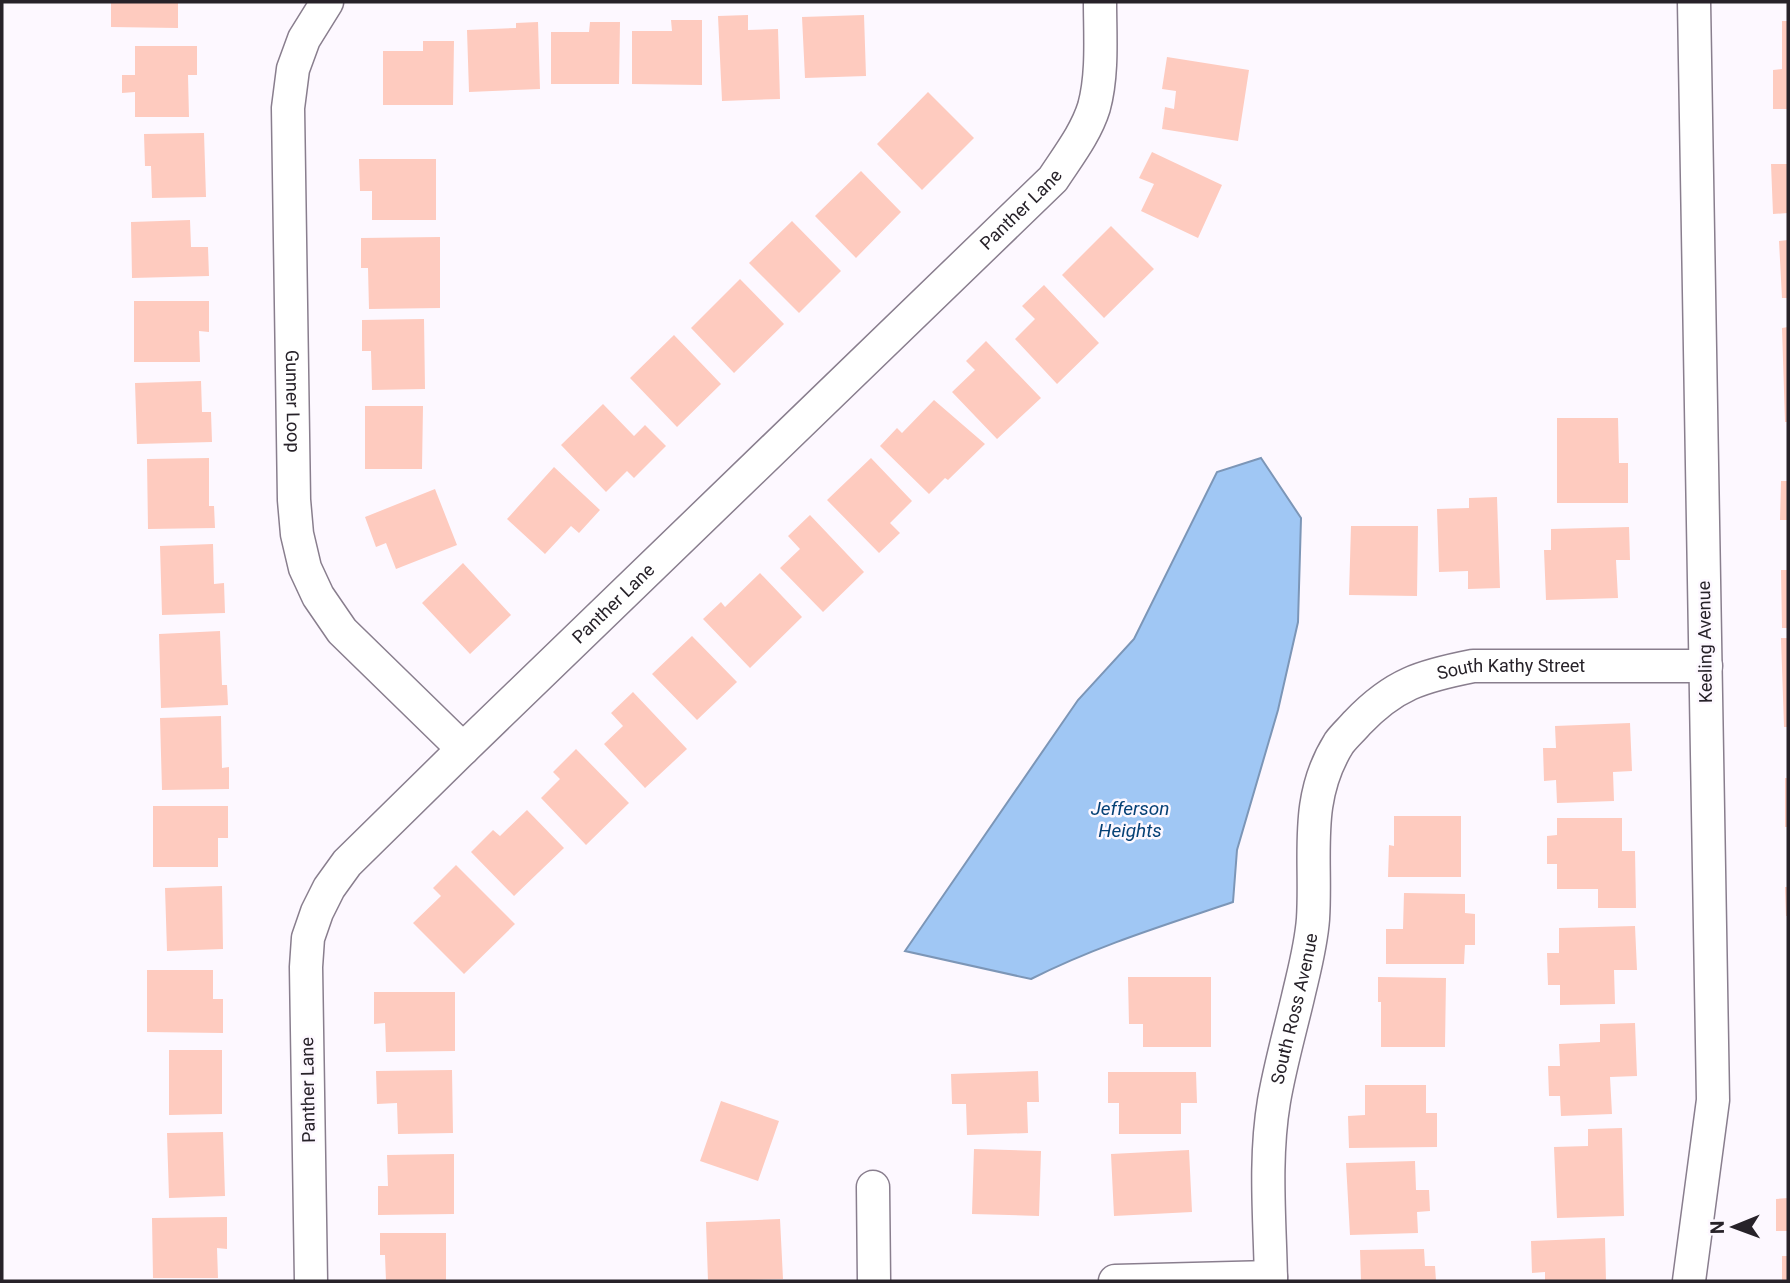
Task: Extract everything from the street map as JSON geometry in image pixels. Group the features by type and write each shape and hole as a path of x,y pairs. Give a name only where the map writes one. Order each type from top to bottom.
{"street":[{"name":"Gunner Loop","path":"327,2 304,39 293,69 288,108 294,500 297,534 305,568 318,596 342,631 463,749"},
{"name":"Panther Lane","path":"312,1281 306,967 308,938 329,888 347,863 463,749 1053,179 1079,141 1094,107 1100,65 1100,2"},
{"name":"Keeling Avenue","path":"1689,1281 1713,1100 1694,2"},
{"name":"South Kathy Street","path":"1340,741 1372,708 1399,688 1436,673 1473,666 1706,666"},
{"name":"South Ross Avenue","path":"1271,1279 1269,1157 1274,1103 1308,958 1313,919 1312,834 1317,801 1325,769 1340,741"},
{"path":"873,1187 874,1281"},
{"path":"1115,1281 1271,1279"}],"water":[{"name":"Jefferson Heights","path":"1261,458 1301,518 1298,622 1278,710 1237,850 1233,902 1106,946 1031,979 905,951 1078,700 1134,639 1217,472"}],"building":[{"path":"111,2 178,2 178,28 111,27"},
{"path":"748,15 748,30 778,29 780,99 722,101 718,16"},
{"path":"864,15 866,76 805,78 802,17"},
{"path":"671,20 702,20 702,85 632,84 632,31 672,31"},
{"path":"1782,21 1788,21 1788,109 1773,109 1773,70 1782,69"},
{"path":"538,22 540,89 469,92 467,30 516,28 516,23"},
{"path":"590,22 620,22 619,84 551,84 551,32 589,32"},
{"path":"423,41 454,41 453,105 383,105 383,51 423,51"},
{"path":"135,46 197,46 197,75 188,75 189,117 135,117 135,92 122,93 122,75 135,75"},
{"path":"1167,57 1249,70 1238,141 1162,129 1165,107 1174,109 1176,91 1162,89"},
{"path":"928,92 974,138 922,190 877,144"},
{"path":"204,133 206,197 152,198 151,166 145,166 144,134"},
{"path":"1152,152 1222,185 1198,238 1141,211 1154,184 1139,178"},
{"path":"359,159 436,159 436,220 372,220 372,191 360,191"},
{"path":"1771,164 1788,164 1788,213 1773,214"},
{"path":"861,171 901,212 856,258 815,216"},
{"path":"190,220 191,247 208,247 209,276 132,278 131,222"},
{"path":"792,221 841,271 799,313 749,263"},
{"path":"1111,226 1154,269 1104,318 1062,275"},
{"path":"440,237 440,308 369,309 368,268 361,268 361,238"},
{"path":"1788,240 1788,298 1782,298 1779,241"},
{"path":"740,279 784,324 734,373 691,328"},
{"path":"1044,285 1099,343 1057,384 1015,339 1035,319 1022,306"},
{"path":"134,301 209,301 209,332 199,331 200,362 134,362"},
{"path":"424,319 425,389 372,390 371,351 362,351 362,320"},
{"path":"1788,327 1788,422 1785,422 1782,328"},
{"path":"674,335 721,384 677,427 630,378"},
{"path":"986,341 1041,398 997,439 952,392 975,370 966,361"},
{"path":"201,381 202,412 211,412 212,442 137,444 135,383"},
{"path":"934,400 985,444 948,480 945,478 929,494 880,446 897,428 902,433"},
{"path":"603,404 634,436 645,425 666,446 634,478 627,471 606,492 561,445"},
{"path":"365,406 423,406 422,469 365,469"},
{"path":"1557,418 1618,418 1619,463 1628,463 1628,503 1557,503"},
{"path":"209,458 209,506 214,506 215,528 148,529 147,459"},
{"path":"871,458 912,501 890,523 900,533 879,553 827,500"},
{"path":"554,467 600,510 579,533 571,526 545,554 507,519"},
{"path":"1781,481 1788,481 1788,520 1780,520"},
{"path":"435,489 457,545 396,569 386,543 376,547 365,517"},
{"path":"1497,497 1500,588 1468,589 1468,571 1439,572 1437,509 1469,508 1469,498"},
{"path":"810,515 864,572 823,612 780,568 800,549 788,536"},
{"path":"1351,526 1418,526 1417,596 1349,595"},
{"path":"1629,527 1630,560 1616,560 1618,598 1546,600 1544,550 1551,550 1551,529"},
{"path":"213,544 214,584 224,583 225,613 162,615 160,546"},
{"path":"463,563 511,615 470,654 422,603"},
{"path":"1781,570 1788,570 1788,628 1782,628"},
{"path":"760,573 802,617 750,668 703,619 721,602 725,607"},
{"path":"220,631 222,685 227,685 228,705 161,708 159,634"},
{"path":"692,636 737,682 697,720 652,674"},
{"path":"1781,638 1788,638 1788,727 1784,727"},
{"path":"633,692 687,749 645,788 604,744 623,726 611,713"},
{"path":"221,716 222,768 229,767 229,789 162,790 160,718"},
{"path":"1630,723 1632,771 1613,772 1614,801 1557,803 1556,780 1544,781 1543,748 1556,748 1555,726"},
{"path":"576,749 629,803 586,845 541,798 560,779 553,772"},
{"path":"1785,778 1788,778 1788,827 1785,827"},
{"path":"153,806 228,806 228,838 218,838 218,867 153,867"},
{"path":"527,810 564,848 514,896 471,852 493,830 500,836"},
{"path":"1394,816 1461,816 1461,877 1388,877 1389,845 1394,846"},
{"path":"1557,818 1622,818 1622,851 1635,851 1636,908 1598,908 1598,889 1557,889 1557,864 1547,864 1547,836 1557,835"},
{"path":"456,865 515,924 464,974 413,923 441,896 433,888"},
{"path":"222,886 223,949 167,951 165,888"},
{"path":"1785,887 1788,887 1788,916 1786,916"},
{"path":"1404,893 1465,894 1465,913 1475,914 1475,945 1465,945 1464,964 1386,964 1386,929 1403,929"},
{"path":"1635,926 1637,970 1614,970 1615,1004 1560,1005 1560,985 1548,985 1547,953 1559,953 1559,928"},
{"path":"147,970 213,970 213,999 223,999 223,1033 147,1032"},
{"path":"1128,977 1211,977 1211,1047 1143,1047 1143,1024 1129,1024"},
{"path":"1378,977 1446,978 1445,1047 1381,1047"},
{"path":"374,992 455,992 455,1051 386,1052 385,1023 374,1024"},
{"path":"1635,1023 1637,1076 1610,1077 1612,1114 1561,1116 1560,1096 1549,1096 1548,1066 1560,1066 1559,1044 1600,1042 1600,1024"},
{"path":"169,1050 222,1050 222,1114 169,1115"},
{"path":"452,1070 453,1133 398,1134 397,1103 377,1104 376,1071"},
{"path":"1038,1071 1039,1102 1027,1102 1028,1133 967,1135 966,1104 952,1104 951,1074"},
{"path":"1108,1072 1196,1072 1197,1103 1181,1103 1181,1134 1119,1134 1119,1103 1108,1103"},
{"path":"1365,1085 1426,1085 1426,1113 1437,1113 1437,1147 1349,1148 1348,1116 1365,1115"},
{"path":"721,1101 779,1121 758,1181 700,1161"},
{"path":"1622,1128 1624,1216 1557,1218 1554,1147 1588,1146 1588,1129"},
{"path":"223,1132 225,1196 169,1198 167,1133"},
{"path":"974,1149 1041,1151 1039,1216 972,1214"},
{"path":"1189,1150 1192,1212 1114,1216 1111,1154"},
{"path":"454,1154 454,1214 378,1215 378,1186 388,1186 387,1155"},
{"path":"1415,1161 1416,1190 1429,1190 1430,1211 1417,1212 1418,1233 1350,1235 1346,1163"},
{"path":"1788,1198 1788,1231 1776,1231 1776,1199"},
{"path":"227,1217 227,1249 217,1248 218,1278 153,1278 152,1218"},
{"path":"780,1219 783,1279 708,1281 706,1222"},
{"path":"380,1233 446,1233 446,1281 386,1281 385,1255 380,1255"},
{"path":"1605,1238 1606,1281 1545,1281 1545,1272 1532,1273 1531,1241"},
{"path":"1424,1249 1425,1266 1435,1266 1436,1281 1361,1281 1360,1250"},
{"path":"1782,1256 1788,1256 1788,1281 1782,1281"}]}
